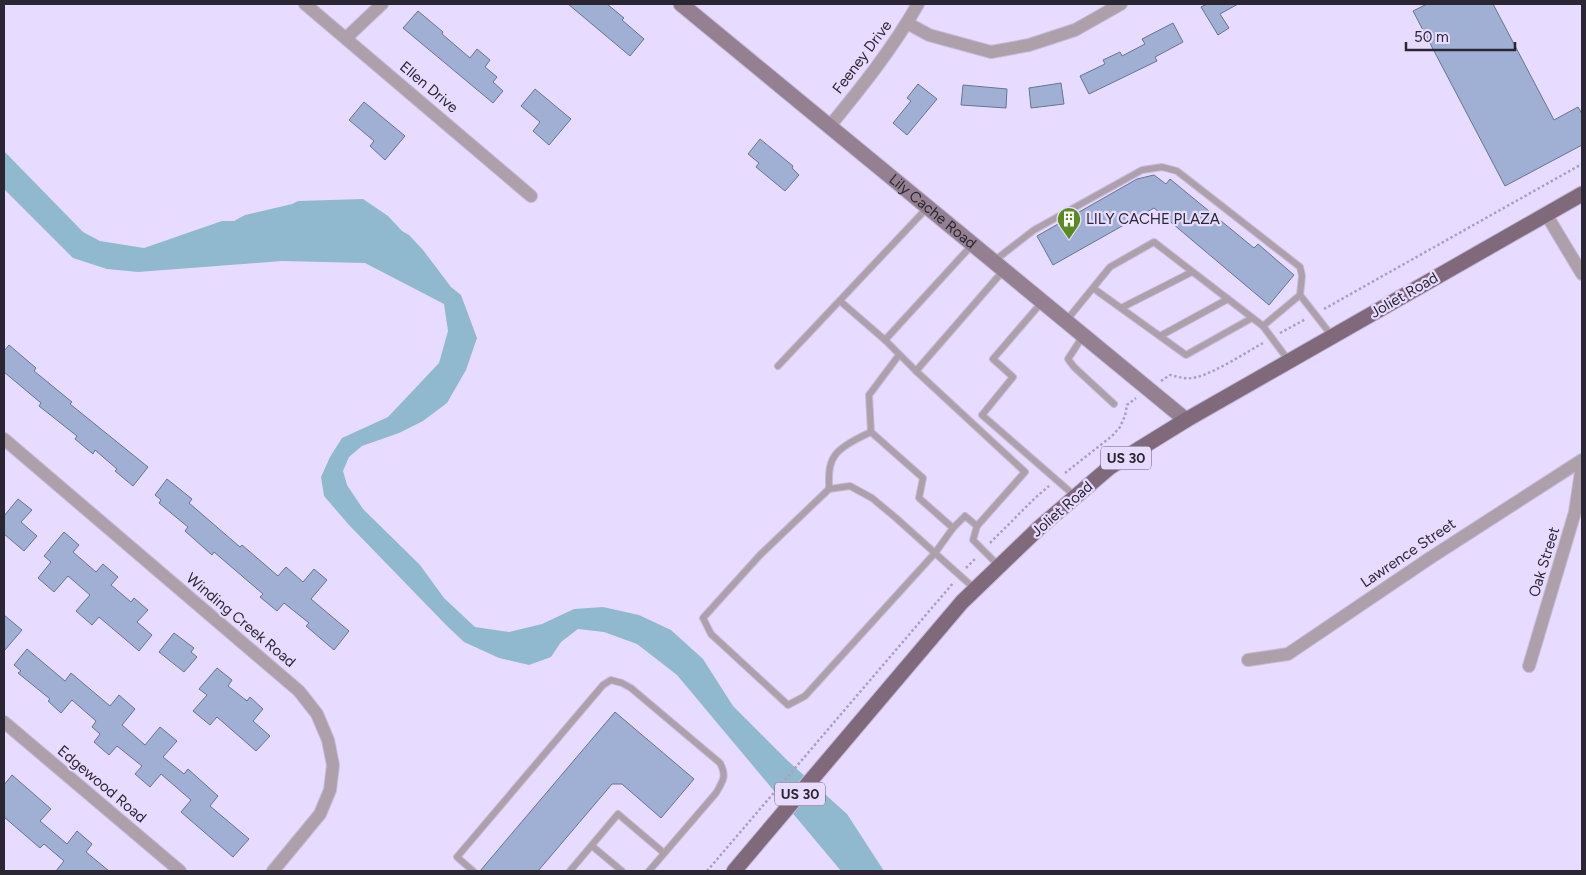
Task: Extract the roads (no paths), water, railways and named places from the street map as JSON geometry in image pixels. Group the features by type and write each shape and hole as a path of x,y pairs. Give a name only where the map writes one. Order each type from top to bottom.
{"main road":[{"name":"Joliet Road","path":"734,871 962,602 1040,527 1110,468 1186,420 1582,194"}],"street":[{"name":"Ellen Drive","path":"305,4 531,196"},
{"path":"346,38 382,4"},
{"name":"Lily Cache Road","path":"681,4 1186,420"},
{"name":"Feeney Drive","path":"829,127 907,23 918,4"},
{"path":"907,23 928,35 991,52 1029,45 1075,30 1121,4"},
{"path":"1546,214 1578,258 1582,274"},
{"name":"Winding Creek Road","path":"4,439 299,691 317,714 328,740 333,765 330,790 320,814 273,871"},
{"name":"Lawrence Street","path":"1248,660 1288,654 1430,558 1582,460"},
{"name":"Oak Street","path":"1529,666 1575,512 1582,465"},
{"name":"Edgewood Road","path":"4,722 180,871"}],"lane":[{"path":"916,371 998,266 1034,230 1133,174 1142,170 1162,167 1177,171 1300,267 1302,276 1300,295 1263,326"},
{"path":"778,366 928,208"},
{"path":"1066,322 1110,267 1154,242 1263,326 1289,361"},
{"path":"885,340 972,245"},
{"path":"1121,308 1192,272"},
{"path":"1093,288 1186,355 1252,318"},
{"path":"1300,295 1332,336"},
{"path":"1160,336 1228,299"},
{"path":"840,301 885,340 1025,472 977,526 973,540 999,566"},
{"path":"1042,302 993,359 1013,377 982,414 1076,497"},
{"path":"1082,336 1068,359 1074,367 1114,404"},
{"path":"899,355 869,395 870,432 923,478 919,498 954,528"},
{"path":"829,489 829,472 834,456 870,432"},
{"path":"975,589 936,553 872,498 850,486 829,489 760,555 703,618 712,634 788,705 805,696 936,553 965,516 977,526"},
{"path":"473,871 456,857 603,685 611,680 631,688 720,763 724,771 723,780 716,793 649,871"},
{"path":"570,871 618,814 664,853"},
{"path":"592,846 622,871"}],"water":[{"path":"4,151 83,232 100,241 144,248 222,221 234,221 245,215 298,201 363,199 388,216 423,250 451,287 461,295 477,338 466,370 447,403 423,421 399,433 362,446 349,457 343,471 347,485 363,509 420,565 444,598 475,627 509,632 542,624 574,609 603,607 639,615 671,630 703,659 733,706 788,761 847,814 884,871 841,871 677,675 637,644 604,632 578,629 561,642 551,657 529,665 499,658 464,642 349,525 324,496 321,477 330,457 342,438 388,417 439,363 448,331 444,304 365,263 282,261 138,272 107,269 73,258 4,189"}],"place":[{"name":"LILY CACHE PLAZA","path":"1069,240"}]}
